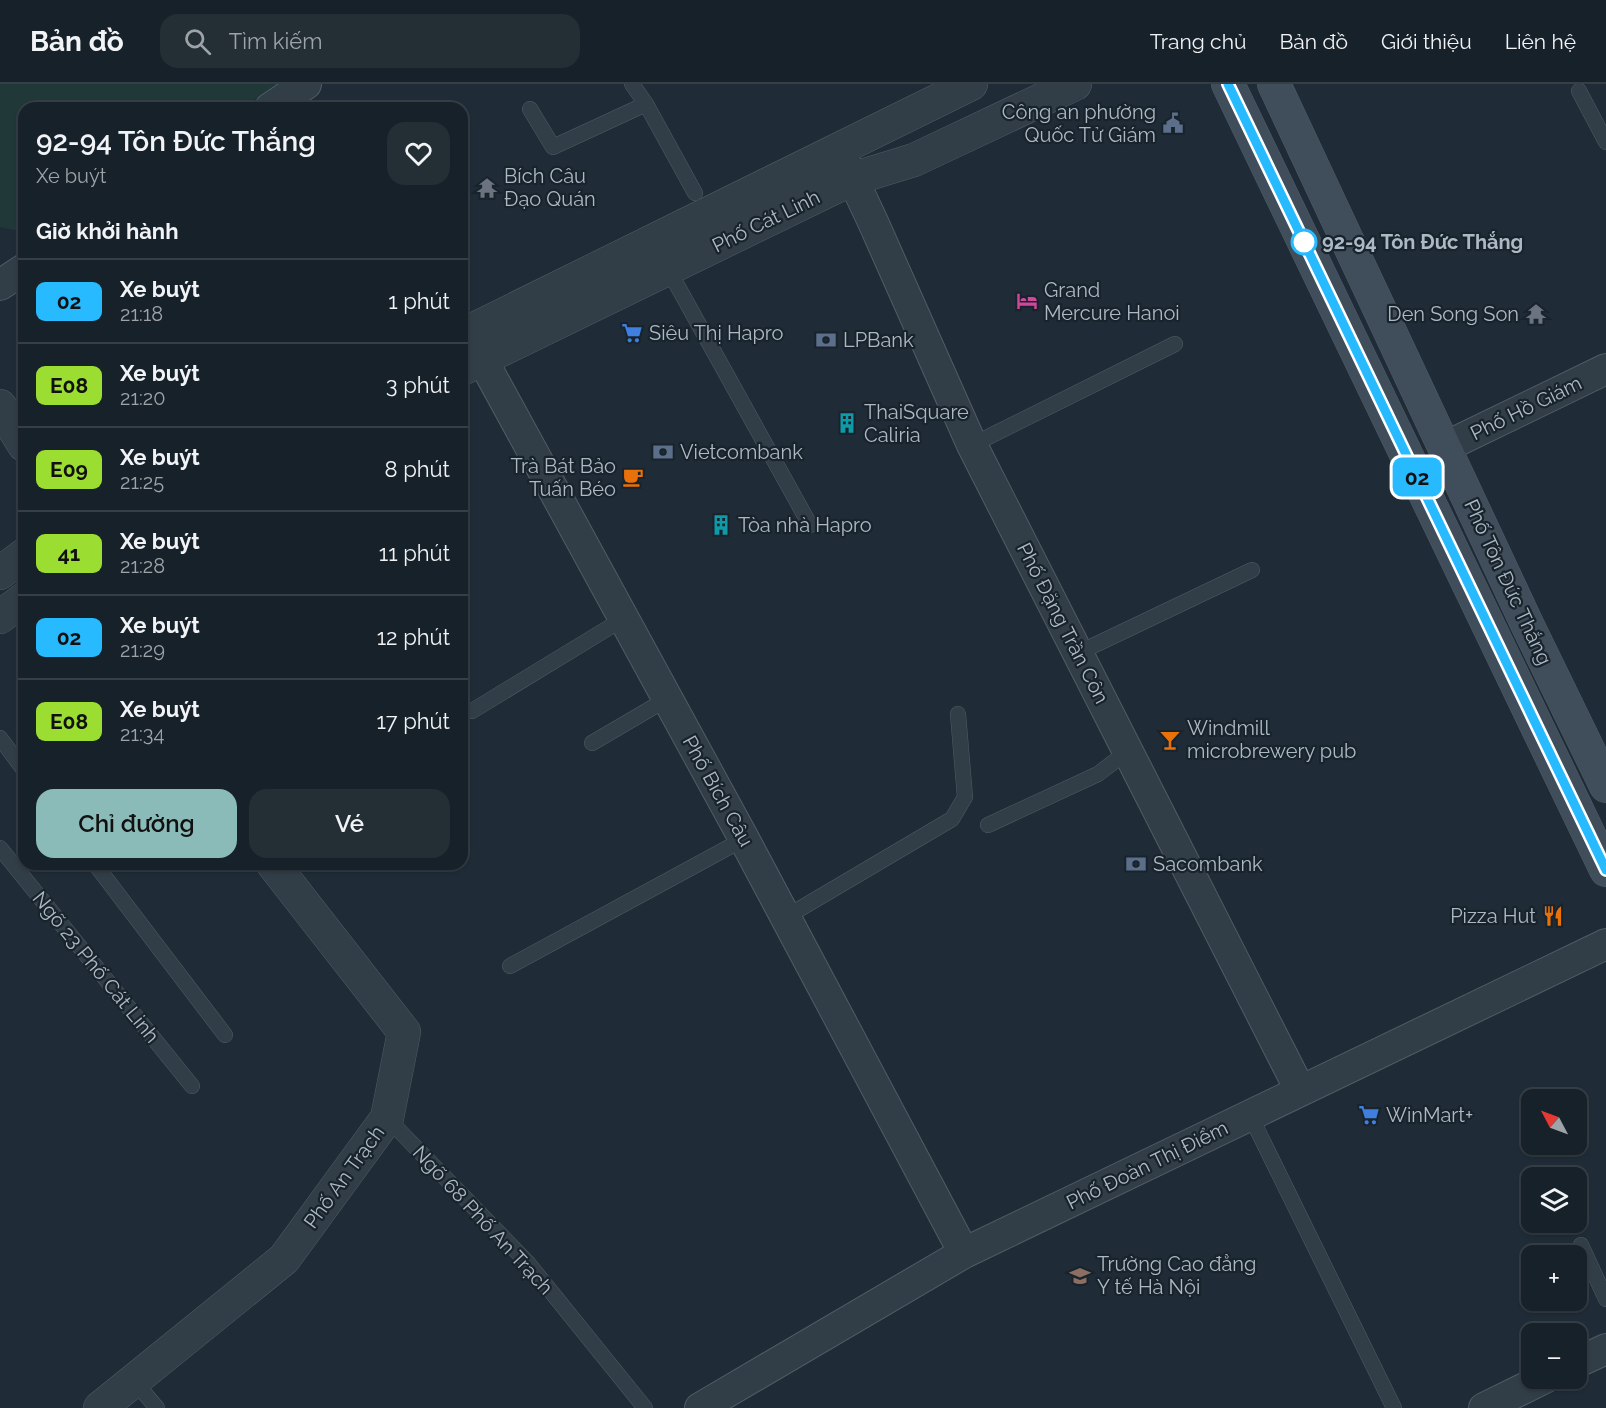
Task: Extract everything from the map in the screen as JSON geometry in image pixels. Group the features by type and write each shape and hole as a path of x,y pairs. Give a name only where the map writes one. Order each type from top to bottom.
{"main road":[{"name":"Phố Tôn Đức Thắng","path":"1228,84 1606,870"},
{"name":"Phố Tôn Đức Thắng","path":"1274,84 1498,561 1598,748 1606,786"},
{"path":"1464,576 1498,561"}],"street":[{"path":"279,102 306,84"},
{"name":"Phố Cát Linh","path":"468,349 668,269 852,179 914,160 1075,84"},
{"name":"Phố Cát Linh","path":"468,349 958,87"},
{"name":"Phố Đặng Trần Côn","path":"839,150 972,445 1300,1090"},
{"path":"0,285 18,273"},
{"name":"Phố Bích Câu","path":"468,349 623,619 744,839 964,1253"},
{"name":"Phố Hồ Giám","path":"1445,447 1606,369"},
{"path":"0,406 18,435"},
{"path":"0,573 18,560"},
{"path":"0,617 18,604"},
{"name":"Phố An Trạch","path":"100,1408 284,1259 387,1118 404,1032 278,870"},
{"name":"Phố Đoàn Thị Điểm","path":"700,1408 964,1253 1606,944"},
{"path":"1587,1358 1606,1349"},
{"path":"1484,1408 1523,1389"}],"lane":[{"path":"632,84 646,104 695,193"},
{"path":"1579,91 1606,142"},
{"path":"530,108 553,147 646,104"},
{"path":"668,269 810,525"},
{"path":"972,445 1175,344"},
{"path":"1078,653 1252,570"},
{"path":"472,711 623,619"},
{"path":"592,743 667,699"},
{"path":"786,917 952,819 965,797 958,714"},
{"path":"0,738 18,762"},
{"path":"988,825 1098,774 1128,751"},
{"path":"510,966 744,839"},
{"name":"Ngõ 23 Phố Cát Linh","path":"0,848 192,1086"},
{"path":"100,870 225,1035"},
{"path":"1250,1115 1394,1408"},
{"name":"Ngõ 68 Phố An Trạch","path":"387,1118 528,1263 645,1408"},
{"path":"1587,1258 1606,1299"},
{"path":"134,1381 157,1408"}],"green space":[{"path":"0,84 280,84 251,102 18,102 18,231 0,227"}],"bus line":[{"name":"02","path":"1228,84 1606,870"}],"place":[{"name":"Công an phường Quốc Tử Giám","path":"1173,123"},
{"name":"Bích Câu Đạo Quán","path":"487,188"},
{"name":"92-94 Tôn Đức Thắng","path":"1304,242"},
{"name":"Grand Mercure Hanoi","path":"1027,301"},
{"name":"Den Song Son","path":"1536,314"},
{"name":"Siêu Thị Hapro","path":"632,333"},
{"name":"LPBank","path":"826,340"},
{"name":"ThaiSquare Caliria","path":"847,423"},
{"name":"Vietcombank","path":"663,452"},
{"name":"Trà Bát Bảo Tuấn Béo","path":"633,477"},
{"name":"Tòa nhà Hapro","path":"721,525"},
{"name":"Windmill microbrewery pub","path":"1170,740"},
{"name":"Sacombank","path":"1136,864"},
{"name":"Pizza Hut","path":"1553,916"},
{"name":"WinMart+","path":"1369,1115"},
{"name":"Trường Cao đẳng Y tế Hà Nội","path":"1080,1276"}]}
